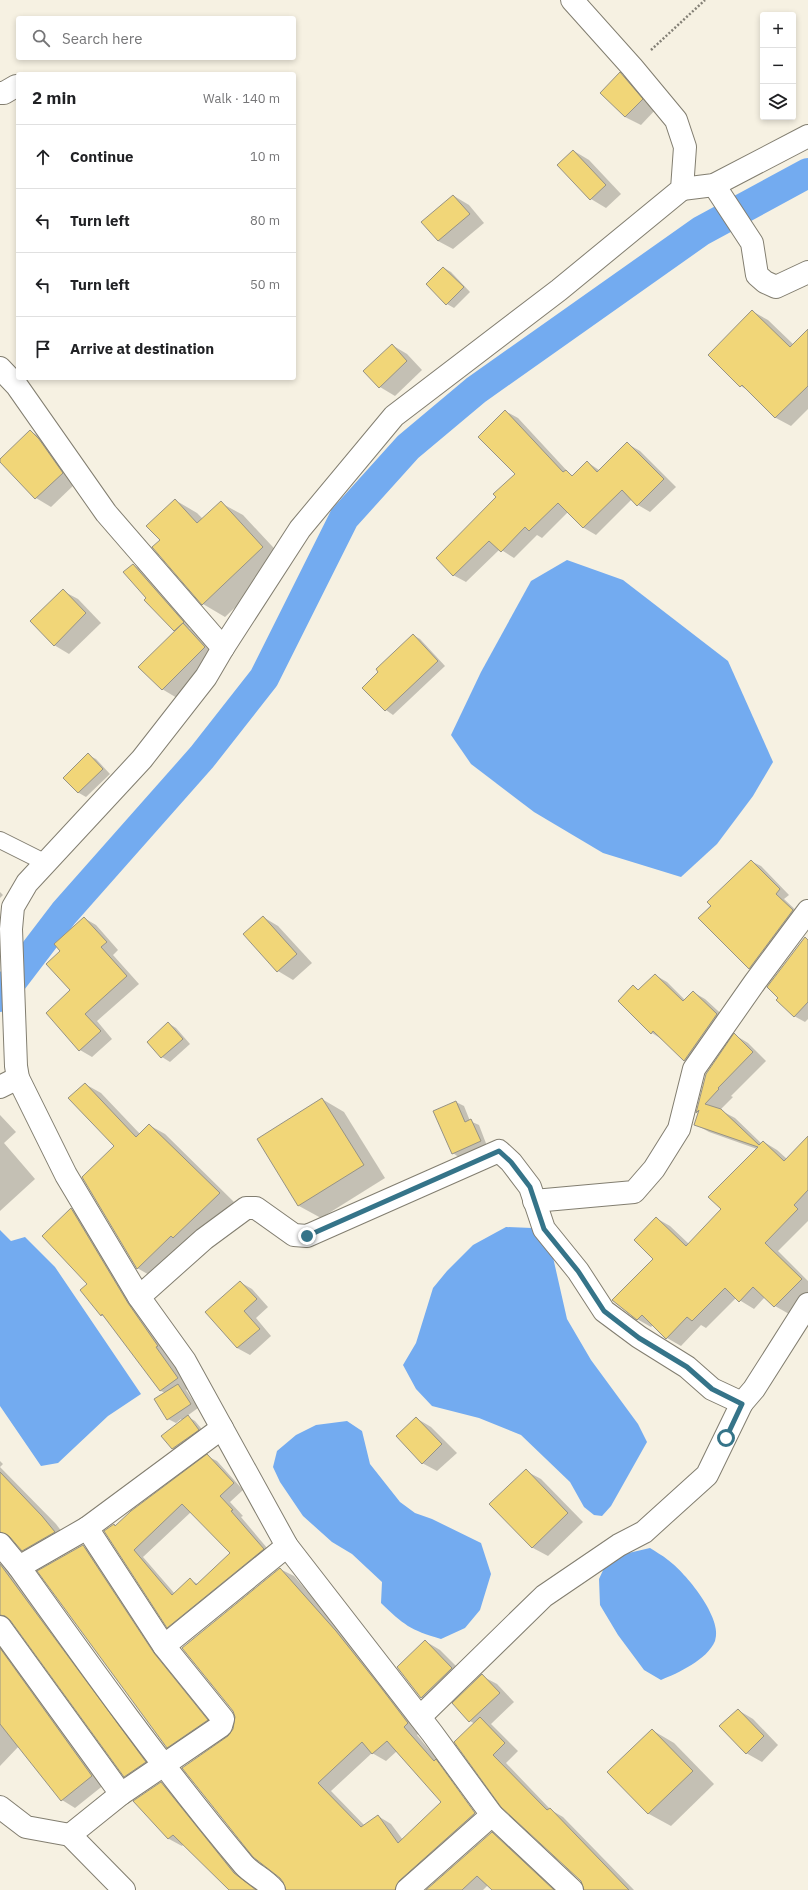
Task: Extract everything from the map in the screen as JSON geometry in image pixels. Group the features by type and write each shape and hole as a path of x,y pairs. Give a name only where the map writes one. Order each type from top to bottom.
{"street":[{"path":"572,0 632,67 676,120 685,147 682,189"},
{"path":"572,1890 492,1815 420,1717 287,1546 185,1361 139,1297 66,1175 11,1077 11,942 13,907 27,883 44,862 142,759 206,677 300,529 394,416 559,290 682,189 719,193 808,136"},
{"path":"719,193 752,243 757,275 765,282 776,287 808,272"},
{"path":"0,368 17,386 106,513 223,648"},
{"path":"534,1201 634,1192 654,1169 679,1129 694,1069 755,982 808,911"},
{"path":"139,1297 204,1239 246,1208 256,1208 294,1235 307,1236 499,1151 511,1162 530,1187 544,1229 578,1271 604,1311 639,1338 687,1367 712,1389 742,1404"},
{"path":"420,1717 544,1596 619,1545 644,1532 707,1474 742,1404 754,1389 808,1304"},
{"path":"19,1567 87,1528 222,1428"},
{"path":"70,1835 121,1794 221,1726 223,1723 223,1719 164,1646 87,1528"},
{"path":"0,1544 19,1567 98,1678 165,1764 246,1866 266,1881 274,1890"},
{"path":"164,1646 287,1546"},
{"path":"0,1627 121,1794"},
{"path":"0,1808 26,1828 70,1835 124,1890"},
{"path":"407,1890 492,1815"}],"lane":[{"path":"0,840 44,862"}],"path":[{"path":"632,67 705,0"}],"water":[{"path":"567,560 623,580 728,661 773,762 753,796 717,844 681,877 603,853 534,812 471,764 451,735 481,672 531,581"},
{"path":"506,1227 532,1228 550,1244 567,1319 591,1360 638,1424 647,1442 611,1506 602,1516 594,1515 584,1507 570,1482 521,1435 479,1418 432,1406 416,1389 403,1365 416,1343 433,1288 447,1271 473,1245"},
{"path":"0,1230 11,1241 25,1237 55,1267 141,1394 108,1416 58,1463 41,1466 0,1406"},
{"path":"347,1421 362,1431 370,1464 400,1502 415,1513 432,1519 481,1543 491,1574 480,1610 465,1628 441,1639 422,1633 402,1622 381,1603 382,1582 352,1554 332,1542 303,1516 280,1482 273,1467 277,1451 296,1435 316,1425"},
{"path":"650,1548 675,1566 693,1585 709,1609 714,1621 716,1632 715,1641 706,1654 691,1665 661,1680 644,1670 618,1635 600,1605 599,1579 605,1566 620,1555"}],"building":[{"path":"620,72 643,99 625,117 600,93"},
{"path":"573,150 606,185 590,200 557,165"},
{"path":"453,195 470,214 438,241 421,222"},
{"path":"443,267 464,287 446,305 426,284"},
{"path":"752,310 790,347 808,329 808,386 775,418 742,385 740,387 708,355"},
{"path":"392,344 407,361 379,388 363,371"},
{"path":"505,410 563,472 566,470 572,476 587,461 597,472 627,442 664,479 637,506 622,490 583,528 558,503 529,531 525,527 501,552 489,541 453,576 436,558 496,497 493,494 515,474 478,437"},
{"path":"30,430 39,439 63,473 35,499 0,462 0,459"},
{"path":"175,499 197,523 221,501 263,547 202,605 152,547 160,540 146,526"},
{"path":"133,564 184,622 174,631 144,600 146,598 123,572"},
{"path":"63,589 86,613 54,646 30,621"},
{"path":"183,623 205,647 162,690 138,667"},
{"path":"413,634 438,661 385,711 362,688 378,672 376,669"},
{"path":"88,753 103,769 78,793 63,778"},
{"path":"751,860 780,889 776,894 793,910 749,969 698,918 711,906 707,902"},
{"path":"263,916 297,954 277,972 243,934"},
{"path":"84,917 107,942 101,947 127,976 85,1014 101,1031 79,1051 46,1013 70,990 46,964 60,951 54,944"},
{"path":"805,937 808,940 808,1002 794,1017 776,1000 778,998 767,987"},
{"path":"655,974 683,1001 693,991 717,1014 684,1061 653,1031 651,1034 618,1001 633,985 638,990"},
{"path":"168,1022 183,1039 161,1058 147,1042"},
{"path":"734,1033 753,1052 718,1088 719,1089 705,1104 721,1109 759,1145 763,1141 784,1161 808,1136 808,1190 794,1205 798,1209 765,1243 802,1279 774,1307 753,1287 739,1302 725,1288 692,1321 687,1317 666,1339 642,1315 637,1320 612,1300 653,1259 634,1240 656,1217 686,1246 721,1209 708,1197 758,1147 694,1125 699,1110 696,1113 706,1074"},
{"path":"85,1083 136,1137 149,1124 220,1193 173,1238 171,1236 137,1269 82,1177 114,1146 68,1098"},
{"path":"322,1098 364,1165 298,1206 257,1139"},
{"path":"456,1101 465,1122 471,1119 481,1141 452,1154 433,1111"},
{"path":"71,1208 128,1303 178,1378 160,1391 102,1314 101,1316 80,1290 87,1284 42,1236"},
{"path":"240,1281 257,1299 244,1311 260,1329 237,1348 205,1312"},
{"path":"178,1384 191,1404 167,1420 154,1399"},
{"path":"188,1415 199,1430 172,1449 161,1436"},
{"path":"416,1417 442,1444 422,1464 396,1436"},
{"path":"207,1454 234,1483 220,1496 264,1549 167,1628 104,1531 114,1524 115,1526 131,1511","holes":["182,1504 230,1553 196,1585 190,1578 172,1595 134,1550"]},
{"path":"526,1469 568,1513 532,1548 489,1504"},
{"path":"0,1472 42,1516 55,1532 22,1551 9,1536 0,1532"},
{"path":"83,1545 154,1653 208,1720 167,1748 37,1571"},
{"path":"0,1564 146,1762 124,1777 10,1620 5,1616 0,1615"},
{"path":"280,1568 336,1631 379,1685 408,1723 404,1727 434,1761 436,1759 475,1813 399,1881 395,1890 286,1890 280,1878 253,1857 182,1768 228,1736 233,1729 235,1717 233,1711 182,1648","holes":["387,1741 441,1802 398,1843 378,1815 361,1827 318,1783 362,1742 372,1754"]},
{"path":"425,1640 452,1668 421,1698 397,1667"},
{"path":"0,1648 92,1776 61,1801 0,1724"},
{"path":"482,1674 500,1693 469,1722 452,1703"},
{"path":"738,1709 764,1736 746,1754 719,1726"},
{"path":"480,1717 505,1743 493,1755 547,1810 550,1808 629,1890 584,1890 581,1881 501,1807 454,1742"},
{"path":"652,1729 693,1771 648,1814 607,1772"},
{"path":"161,1782 234,1873 256,1890 229,1890 173,1835 168,1839 133,1801"},
{"path":"492,1832 554,1890 492,1890 477,1876 462,1890 426,1890"}],"waterway":[{"path":"0,997 64,913 202,757 264,678 344,518 408,447 476,390 701,231 808,173"}],"route":[{"path":"307,1236 340,1220 499,1151 511,1162 530,1187 544,1229 578,1271 604,1311 639,1338 687,1367 712,1389 742,1404 726,1438"}]}
